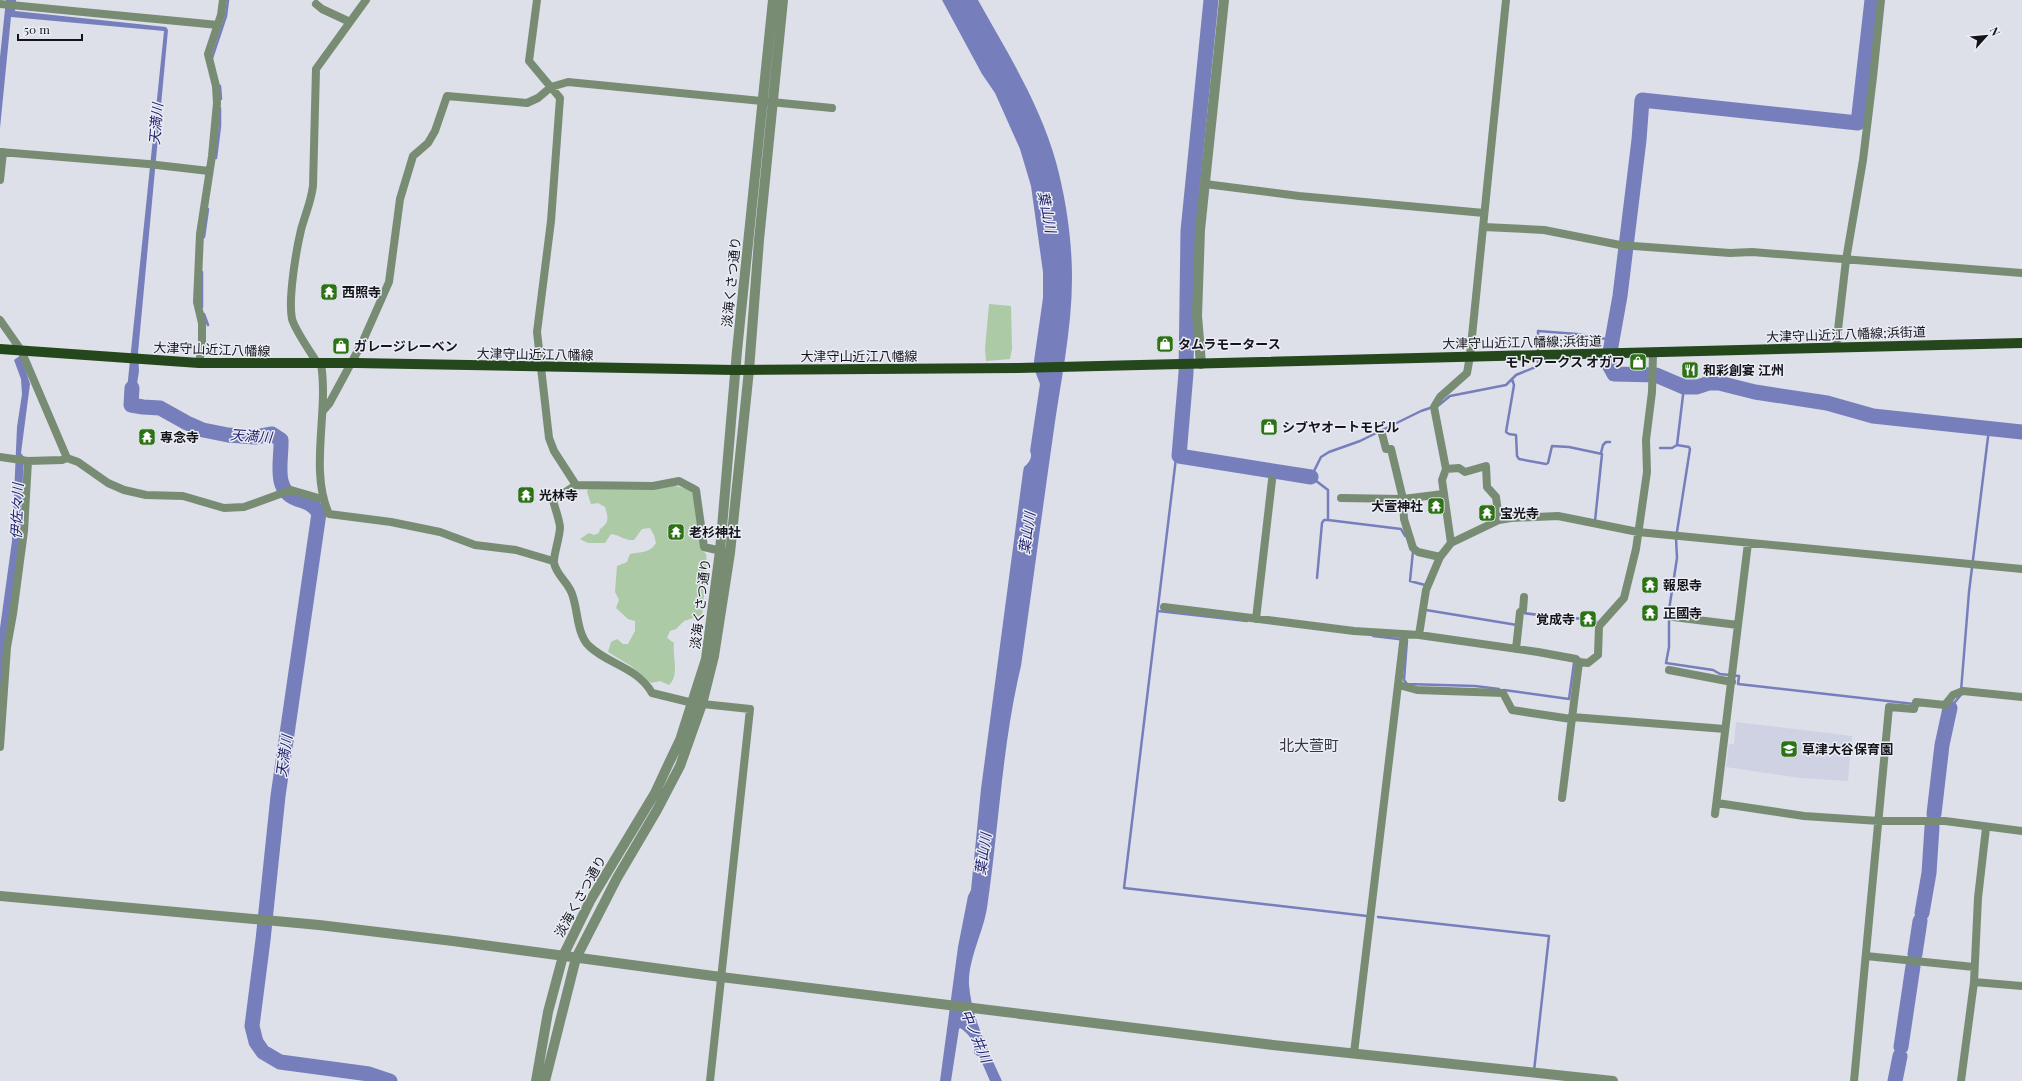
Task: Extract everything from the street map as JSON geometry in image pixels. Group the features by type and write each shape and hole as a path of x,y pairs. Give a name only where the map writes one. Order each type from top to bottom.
{"main road":[{"name":"大津守山近江八幡線;浜街道","path":"1022,368 2022,343"},
{"name":"大津守山近江八幡線","path":"0,349 198,363 351,363 735,370 1022,368"}],"street":[{"path":"198,363 202,346 202,323 197,302 200,234 212,156 217,103 216,86 208,54 218,25 223,0"},
{"path":"366,0 316,69 313,186 311,200 299,243 292,291 292,319 320,364 324,384 321,468 322,499 329,514 391,522 440,532 475,545 516,550 553,561"},
{"path":"537,0 529,61 560,98 551,221 537,332 549,438 554,451 576,485"},
{"name":"淡海くさつ通り","path":"725,552 735,370 773,0"},
{"name":"淡海くさつ通り","path":"545,1081 576,958 610,891 680,766 698,703 714,656 725,552 749,370 783,0"},
{"path":"1191,364 1197,316 1200,230 1224,0"},
{"path":"1452,542 1442,480 1446,469 1434,407 1440,397 1467,373 1484,227 1484,213 1506,0"},
{"path":"1836,347 1846,260 1863,160 1881,0"},
{"path":"0,4 218,25"},
{"path":"316,4 322,9 350,22"},
{"path":"323,411 329,404 351,363 389,282 400,200 413,156 428,143 447,96 528,103 538,98 551,87 568,82 832,108"},
{"path":"0,180 1,152 148,164 209,171"},
{"path":"1205,184 1299,196 1484,213"},
{"path":"1484,227 1544,230 1620,245 2022,273"},
{"path":"0,320 21,350 67,458"},
{"path":"1164,607 1403,638 1419,635 1516,649 1576,659 1579,662 1588,663 1596,658 1601,622 1624,598 1636,549 1647,472 1646,440 1652,392 1653,353"},
{"path":"1382,434 1386,449 1391,449 1403,499 1404,519 1414,548 1418,552 1440,557"},
{"path":"0,457 26,461 62,460 67,458 78,462 108,483 124,490 146,495 183,496 224,508 244,507 289,490 322,499"},
{"path":"0,747 7,647 14,614 24,531 26,461"},
{"path":"1446,469 1459,468 1465,472 1486,466 1487,487 1489,492 1496,497 1499,520"},
{"path":"1256,619 1272,480"},
{"path":"710,1081 750,709 698,703 652,693 646,682 588,645 582,634 573,595 568,584 559,577 553,561 558,547 560,527 553,500 576,485 653,486 679,481 696,490 704,547 725,552"},
{"path":"1341,498 1403,499 1444,494"},
{"path":"1419,635 1426,590 1440,557 1452,542 1499,520 1523,517 1558,516 1638,532 2022,569"},
{"path":"1715,814 1748,543"},
{"path":"1516,649 1520,612 1523,610 1524,597"},
{"path":"1673,617 1738,625"},
{"path":"1354,1053 1399,685 1403,638"},
{"path":"1562,798 1579,662"},
{"path":"1669,670 1732,682"},
{"path":"1399,685 1418,690 1502,693 1512,710 1572,718 1726,729"},
{"path":"1854,1081 1890,707 1914,708 1916,702 1945,705 1953,695 1963,691 2022,697"},
{"name":"淡海くさつ通り","path":"536,1081 548,1012 563,956 590,901 655,793 698,703"},
{"path":"1717,803 1804,816 1879,820 1945,821 2022,832"},
{"path":"1961,1081 1974,982 1978,898 1986,828"},
{"path":"0,896 272,920 453,941 721,977 1273,1045 1613,1081"},
{"path":"1866,956 1974,967"},
{"path":"1974,982 2022,986"}],"shaded area":[{"name":"草津大谷保育園","path":"1736,722 1852,736 1848,781 1801,778 1726,767 1729,744 1734,744"}],"green space":[{"path":"989,304 1011,306 1012,349 1010,359 986,361 985,349"},
{"path":"675,486 684,488 693,493 700,540 703,551 706,554 707,567 702,615 684,621 676,629 670,631 667,638 674,643 675,671 669,685 660,681 651,683 631,666 608,652 611,642 617,639 623,644 628,644 635,631 635,621 628,619 616,608 619,600 615,592 617,566 627,562 630,554 645,552 654,546 656,543 650,528 642,529 634,540 628,540 611,534 605,543 588,543 580,539 589,533 594,535 599,533 600,529 607,522 605,507 598,503 591,504 587,492 589,488"}],"water":[{"path":"6,0 16,0 15,11 166,27 168,30 138,353 139,371 133,410 125,409 164,31 11,17 0,128 0,57"},
{"path":"942,0 978,0 1022,79 1041,120 1056,162 1063,190 1071,249 1072,278 1070,318 1065,357 1021,666 1009,726 987,908 969,975 973,1010 986,1046 1002,1081 990,1081 980,1058 974,1053 975,1049 973,1042 960,1028 951,1081 940,1081 958,947 968,896 971,890 981,789 1023,472 1024,467 1031,458 1030,451 1040,384 1035,371 1034,361 1043,298 1043,272 1031,186 1020,149 995,93 982,74"},
{"name":"伊佐々川","path":"21,355 30,384 21,453 24,457 19,547 0,707 0,628 12,541 17,427 22,394 21,379 14,360"}],"waterway":[{"path":"212,58 226,16 228,0"},
{"path":"1211,0 1188,231 1186,373 1179,456 1311,477"},
{"path":"1872,0 1858,123 1642,100 1639,140 1620,296 1608,363 1614,374 1656,375 1684,387 1697,387 1709,383 1719,383 1755,392 1827,403 1873,416 2022,432"},
{"path":"220,86 221,99"},
{"path":"216,158 220,126 220,108"},
{"path":"204,237 208,209"},
{"path":"202,272 202,307"},
{"path":"204,314 208,325"},
{"path":"1538,352 1538,331 1577,334 1612,340"},
{"path":"1439,405 1450,396 1506,385 1516,375 1538,366 1538,357"},
{"path":"1512,379 1514,385 1506,432 1516,435 1517,456 1519,459 1546,464 1548,463 1552,446 1569,447 1602,454 1595,521"},
{"path":"1684,387 1677,445 1689,447 1690,449 1676,538 1677,558 1669,610 1669,647 1666,663 1713,670 1720,674 1739,676 1738,684 1914,704"},
{"name":"天満川","path":"132,388 131,405 160,408 203,430 228,435 255,437 272,434 281,440 280,474 284,489 289,495 312,505 319,513 278,796 263,940 252,1026 256,1042 263,1052 280,1062 369,1074 390,1081"},
{"path":"1317,578 1322,523 1324,520 1328,520 1328,490 1311,477 1321,457 1329,452 1360,441 1421,411 1433,407"},
{"path":"1961,691 1969,592 1989,429"},
{"path":"1601,453 1603,445 1606,442 1610,442"},
{"path":"1660,448 1672,448 1677,445"},
{"path":"1179,456 1176,458 1124,888 1367,916"},
{"path":"1328,520 1401,529 1405,536"},
{"path":"1413,551 1410,581 1425,585"},
{"path":"1426,610 1517,625"},
{"path":"1158,611 1247,621"},
{"path":"1523,613 1564,618 1595,619 1597,625"},
{"path":"1373,636 1407,640 1404,680 1407,684 1475,686 1499,689"},
{"path":"1504,690 1569,699 1574,663 1576,661"},
{"path":"1945,707 1950,708 1960,696"},
{"path":"1934,814 1942,745 1950,708"},
{"path":"1922,913 1929,873 1932,827"},
{"path":"1378,917 1549,936 1534,1071"},
{"path":"1915,954 1920,921"},
{"path":"1901,1047 1913,966"},
{"path":"1895,1081 1900,1056"}],"place":[{"name":"西照寺","path":"329,292"},
{"name":"タムラモータース","path":"1165,344"},
{"name":"ガレージレーベン","path":"341,346"},
{"name":"モトワークス オガワ","path":"1638,362"},
{"name":"和彩創宴 江州","path":"1690,370"},
{"name":"シブヤオートモビル","path":"1269,427"},
{"name":"専念寺","path":"147,437"},
{"name":"光林寺","path":"526,495"},
{"name":"大萱神社","path":"1436,506"},
{"name":"宝光寺","path":"1487,513"},
{"name":"老杉神社","path":"676,532"},
{"name":"報恩寺","path":"1650,585"},
{"name":"正國寺","path":"1650,613"},
{"name":"覚成寺","path":"1588,619"},
{"name":"草津大谷保育園","path":"1789,749"}],"district":[{"name":"北大萱町","path":"1309,746"}],"water label":[{"name":"葉山川","path":"1047,212"},
{"name":"葉山川","path":"1027,533"},
{"name":"葉山川","path":"983,854"},
{"name":"中ノ井川","path":"976,1036"}]}
